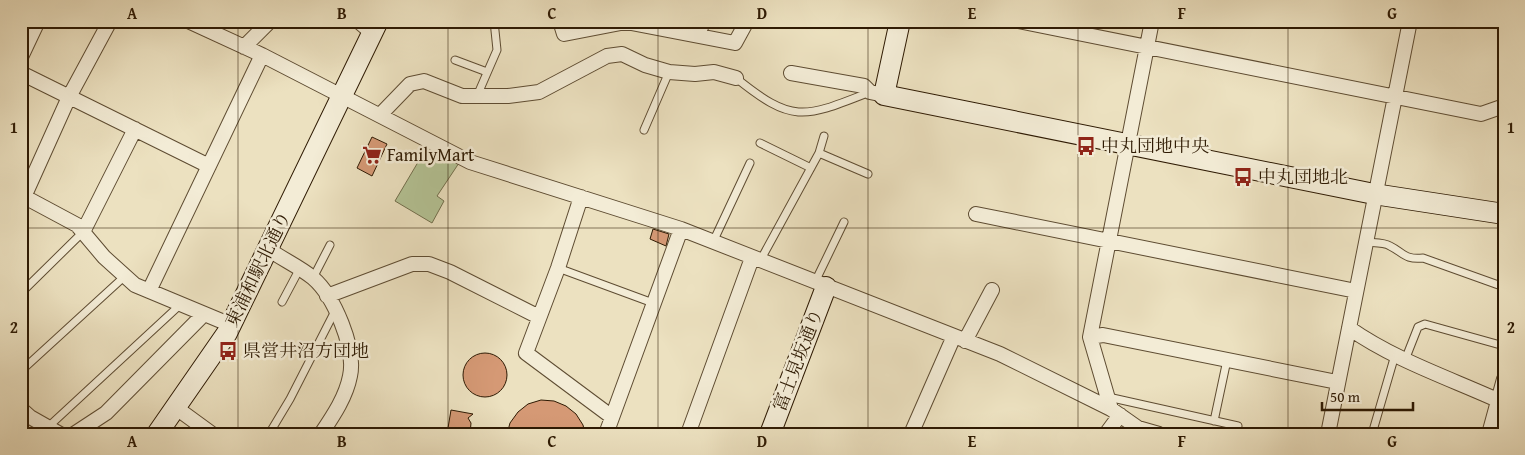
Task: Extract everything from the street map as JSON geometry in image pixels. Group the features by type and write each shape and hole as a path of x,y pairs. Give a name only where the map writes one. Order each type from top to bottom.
{"street":[{"path":"21,57 38,21"},
{"path":"110,21 70,97 23,196 77,225 104,257 135,285 231,325"},
{"path":"188,21 244,46 470,162 681,229 756,260 960,338 1000,354 1113,407 1138,428 1160,434"},
{"path":"244,46 270,21"},
{"path":"560,21 564,34 626,22 736,43 748,21"},
{"path":"697,35 704,21"},
{"path":"877,94 900,21"},
{"path":"1018,21 1481,114 1504,106"},
{"path":"1106,434 1113,407 1090,337 1152,21"},
{"path":"1332,433 1337,382 1410,21"},
{"path":"1493,21 1502,21"},
{"name":"東浦和駅北通り","path":"158,434 231,325 342,95 369,25"},
{"path":"380,115 410,84 424,81 462,96 508,96 539,92 607,56 622,54 645,65 669,72 695,74 714,72 736,78"},
{"path":"149,291 262,55"},
{"path":"21,72 209,166"},
{"path":"791,73 864,86 877,94 1374,194 1504,214"},
{"path":"83,232 136,130"},
{"path":"581,197 558,268 526,353 612,417"},
{"path":"976,214 1356,291"},
{"path":"606,434 681,229"},
{"path":"268,249 313,278 336,311 349,345 350,375 339,406 321,434"},
{"path":"688,434 756,260"},
{"path":"326,296 412,264 429,264 450,272 539,317"},
{"name":"富士見坂通り","path":"774,433 820,284"},
{"path":"911,434 960,338 992,290"},
{"path":"74,434 106,413 204,314"},
{"path":"1349,328 1367,340 1400,357 1501,401"},
{"path":"1090,337 1103,334 1337,382"},
{"path":"1489,434 1501,401 1504,379"},
{"path":"175,408 212,434"},
{"path":"21,409 30,417 54,430"}],"lane":[{"path":"477,96 496,50 494,21"},
{"path":"456,60 487,72"},
{"path":"644,130 669,72"},
{"path":"736,78 767,102 788,111 806,113 877,94"},
{"path":"756,260 811,168 819,153 824,136"},
{"path":"760,143 811,168"},
{"path":"819,153 868,174"},
{"path":"713,242 750,164"},
{"path":"820,284 844,222"},
{"path":"21,293 83,232"},
{"path":"1365,242 1390,245 1402,256 1415,259 1423,258 1504,287"},
{"path":"313,278 330,245"},
{"path":"558,268 653,303"},
{"path":"282,302 299,270"},
{"path":"21,371 125,276"},
{"path":"54,430 181,304"},
{"path":"269,434 290,399 336,311"},
{"path":"1372,434 1400,357 1418,327 1424,324 1504,346"},
{"path":"1214,421 1227,360"},
{"path":"1113,407 1238,426"}],"green space":[{"path":"427,147 459,163 437,196 444,201 432,223 395,201"}],"building":[{"path":"372,137 387,144 372,176 357,168"},
{"path":"653,229 669,234 666,246 650,239"},
{"path":"481,353 489,353 501,359 507,375 501,391 489,397 481,397 469,391 463,379 463,371 469,359"},
{"path":"541,400 554,401 566,406 576,414 583,425 585,434 507,434 510,423 518,412 528,404"},
{"path":"451,410 473,414 468,418 471,423 470,434 447,434"}],"place":[{"name":"中丸団地中央","path":"1086,146"},
{"name":"FamilyMart","path":"372,155"},
{"name":"中丸団地北","path":"1243,177"},
{"name":"県営井沼方団地","path":"228,351"}]}
